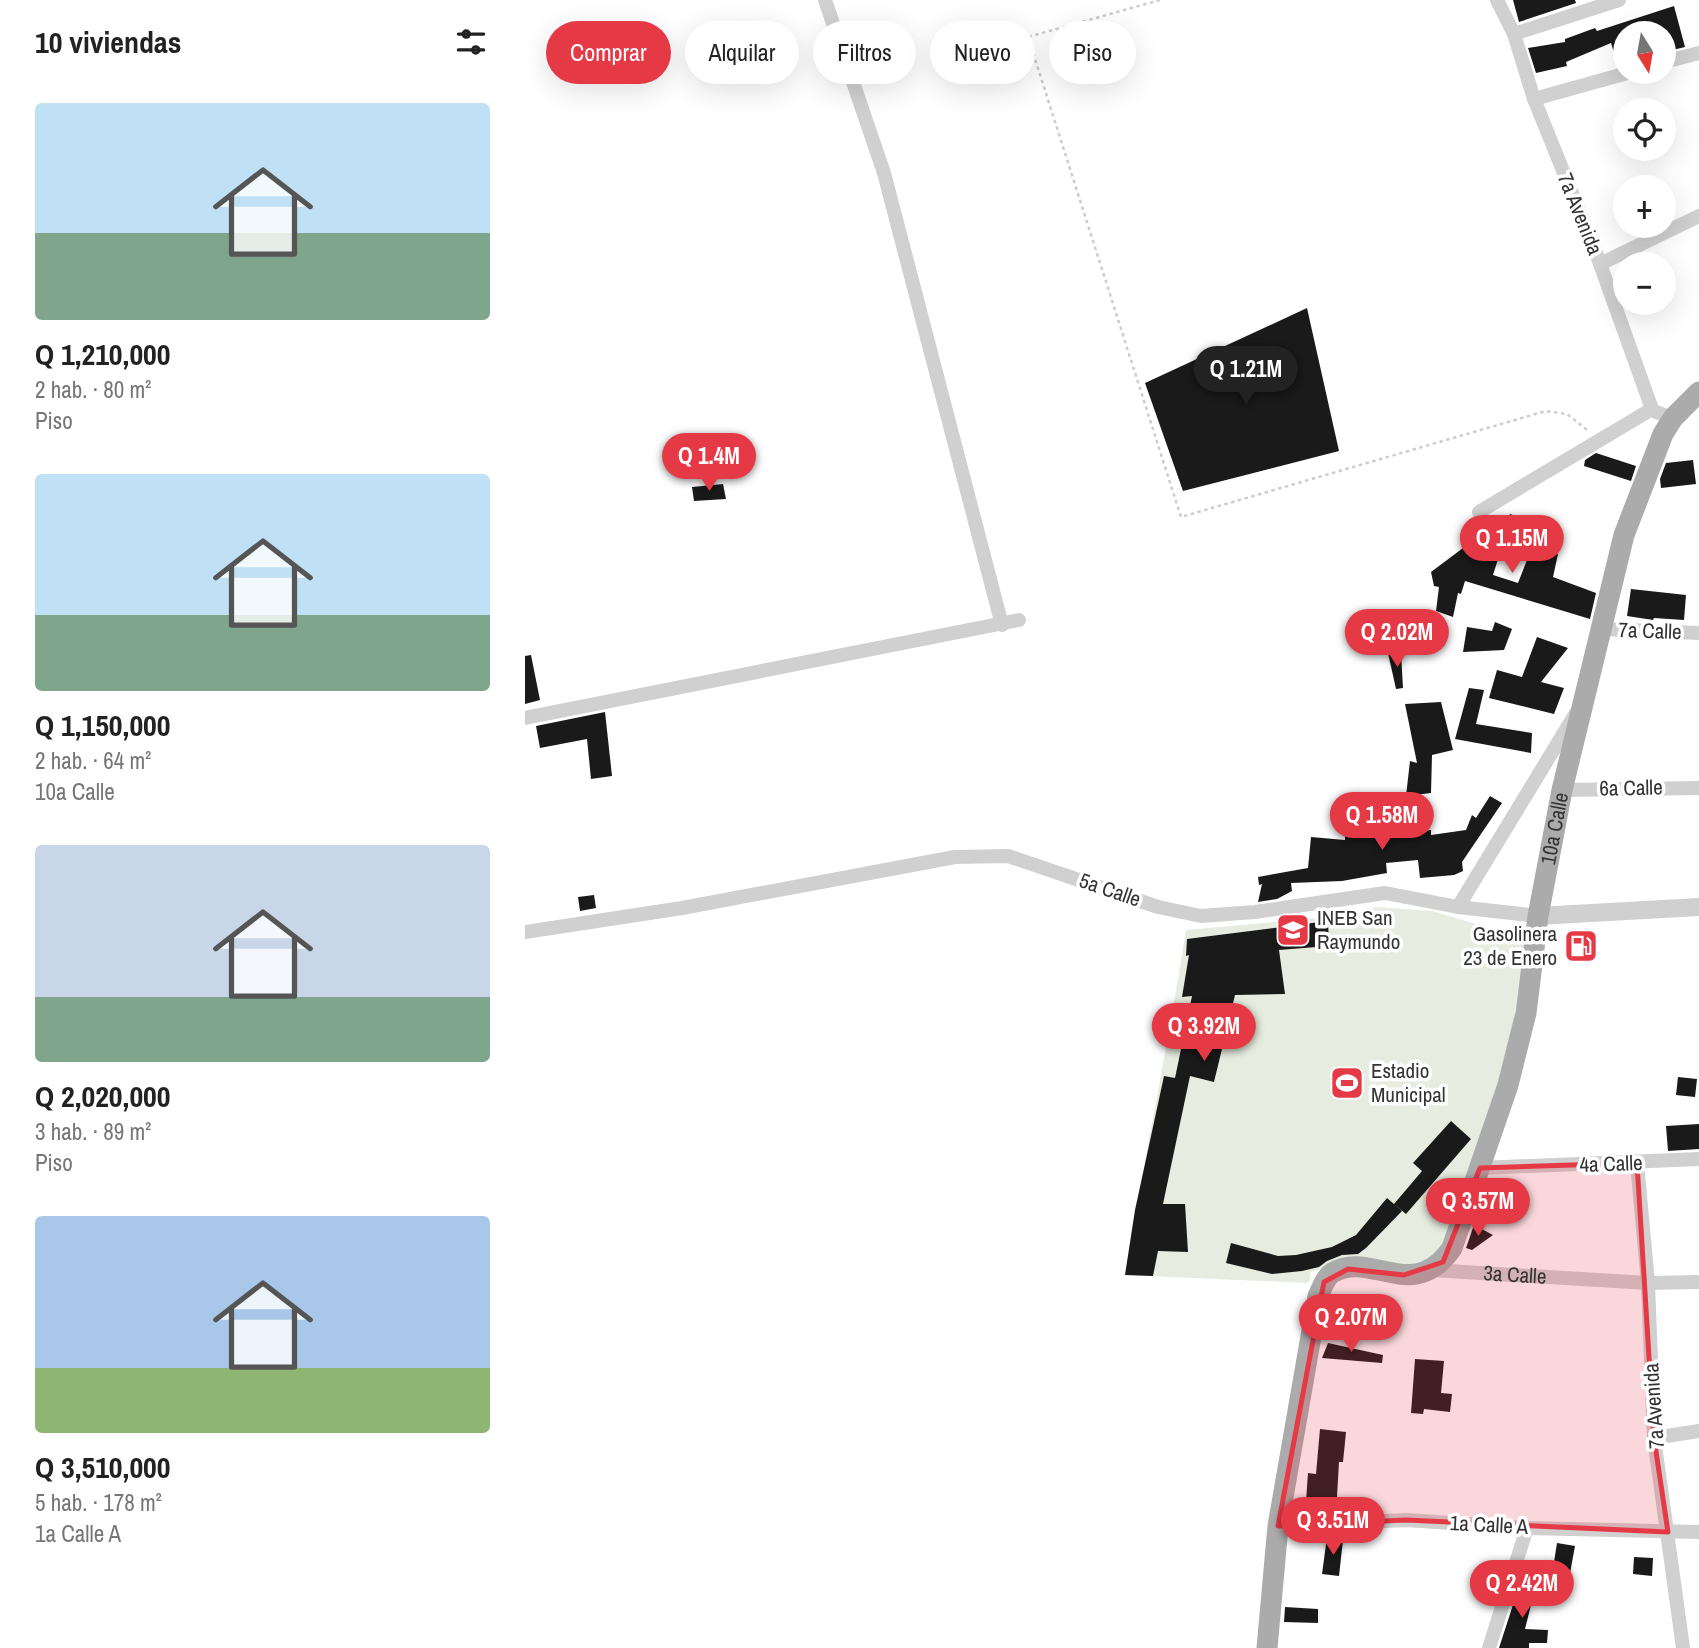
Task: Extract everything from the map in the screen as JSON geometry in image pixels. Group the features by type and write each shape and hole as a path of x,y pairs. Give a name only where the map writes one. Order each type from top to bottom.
{"main road":[{"name":"10a Calle","path":"1431,1270 1443,1262 1453,1248 1508,1084 1526,1013 1538,916 1562,790 1624,535 1663,434 1673,418 1699,392"},
{"name":"3a Calle","path":"1278,1526 1318,1296 1324,1282 1333,1273 1363,1268 1404,1275 1431,1270"},
{"path":"1267,1648 1278,1526"}],"street":[{"path":"825,0 884,173 1002,625"},
{"name":"7a Avenida","path":"1497,0 1514,34 1534,99 1652,409"},
{"path":"1514,34 1619,0"},
{"path":"1677,59 1699,53"},
{"path":"1534,99 1613,77"},
{"path":"1599,264 1699,216"},
{"path":"1479,512 1652,409 1673,418"},
{"path":"525,718 1019,620"},
{"name":"7a Calle","path":"1601,629 1699,633"},
{"path":"1458,907 1584,699"},
{"name":"6a Calle","path":"1562,790 1699,788"},
{"name":"5a Calle","path":"526,927 682,908 955,857 1008,856 1158,907 1201,916 1255,912 1385,893 1458,907 1538,916 1699,907"},
{"name":"4a Calle","path":"1480,1168 1699,1159"},
{"name":"7a Avenida","path":"1637,1163 1648,1283 1654,1438 1683,1648"},
{"name":"3a Calle","path":"1431,1270 1648,1283 1699,1282"},
{"path":"1654,1438 1699,1431"},
{"name":"1a Calle A","path":"1278,1526 1406,1520 1527,1528 1699,1532"},
{"path":"1489,1648 1527,1528"}],"path":[{"path":"1160,0 1028,37 1181,517 1546,411 1567,414 1599,439"}],"highlighted area":[{"path":"1637,1163 1654,1438 1668,1532 1406,1520 1278,1526 1324,1282 1348,1269 1404,1275 1443,1262 1480,1168"}],"shaded area":[{"path":"1375,907 1432,911 1519,937 1524,945 1510,1047 1439,1255 1427,1266 1351,1262 1311,1272 1307,1283 1125,1275 1186,930 1354,915"}],"building":[{"path":"1513,0 1575,0 1576,3 1519,22"},
{"path":"1674,6 1685,47 1677,49 1677,21 1628,21"},
{"path":"1613,26 1613,50 1611,43 1566,62 1567,66 1536,73 1528,48 1565,42 1565,39 1595,28 1597,31"},
{"path":"1307,308 1339,451 1183,491 1145,383"},
{"path":"1596,453 1636,466 1631,481 1584,466 1585,460"},
{"path":"1693,460 1696,484 1661,488 1660,479 1666,463"},
{"path":"723,484 726,499 694,501 692,487"},
{"path":"1510,514 1546,527 1538,549 1558,554 1553,577 1596,593 1590,619 1465,581 1461,594 1458,593 1453,617 1436,611 1439,587 1434,586 1431,572 1467,545 1499,556 1493,575 1518,583 1527,560 1518,557 1524,538 1502,530"},
{"path":"1631,589 1686,595 1684,620 1653,620 1627,616"},
{"path":"1391,616 1393,649 1374,651 1371,626 1378,625 1378,617"},
{"path":"1495,622 1512,629 1504,650 1463,652 1467,627 1492,631"},
{"path":"1537,637 1568,648 1541,682 1564,688 1554,714 1489,698 1497,670 1522,677"},
{"path":"1388,653 1401,653 1403,688 1396,689"},
{"path":"531,655 540,700 525,704 525,656"},
{"path":"1469,688 1484,690 1476,724 1532,733 1531,753 1455,739"},
{"path":"1441,702 1453,750 1432,755 1431,793 1406,796 1410,761 1417,763 1405,704"},
{"path":"605,712 612,776 591,779 587,739 540,748 536,726"},
{"path":"1490,796 1502,803 1462,862 1463,871 1454,875 1420,878 1418,860 1386,863 1387,873 1342,881 1291,883 1292,891 1277,899 1258,902 1262,884 1259,885 1258,877 1308,868 1311,837 1345,840 1345,828 1391,820 1390,815 1411,813 1413,832 1431,830 1431,835 1466,830 1472,815 1476,818"},
{"path":"594,895 596,908 580,911 578,897"},
{"path":"1328,921 1329,946 1279,950 1285,994 1235,995 1214,1082 1190,1076 1163,1204 1185,1204 1188,1252 1158,1251 1153,1276 1125,1275 1135,1210 1164,1076 1175,1078 1192,996 1182,997 1189,955 1186,956 1187,939"},
{"path":"1678,1077 1697,1079 1695,1097 1676,1095"},
{"path":"1451,1121 1471,1139 1406,1214 1394,1204 1422,1171 1413,1163"},
{"path":"1699,1124 1699,1149 1668,1151 1666,1126"},
{"path":"1387,1198 1402,1211 1358,1254 1342,1255 1319,1267 1302,1271 1272,1274 1226,1263 1231,1243 1278,1256 1332,1247 1356,1235"},
{"path":"1474,1225 1493,1235 1472,1250 1466,1248"},
{"path":"1328,1343 1383,1355 1382,1363 1322,1358"},
{"path":"1415,1359 1444,1361 1441,1393 1452,1394 1450,1412 1424,1409 1423,1414 1411,1413"},
{"path":"1320,1429 1346,1432 1343,1462 1339,1462 1336,1514 1305,1515 1308,1473 1316,1474"},
{"path":"1327,1537 1343,1540 1339,1576 1322,1574"},
{"path":"1557,1543 1575,1546 1568,1584 1551,1581"},
{"path":"1634,1557 1653,1558 1652,1576 1633,1574"},
{"path":"1522,1577 1537,1581 1525,1629 1548,1630 1547,1643 1529,1643 1529,1648 1499,1648"},
{"path":"1285,1607 1318,1609 1318,1623 1284,1622"}],"place":[{"name":"INEB San Raymundo","path":"1293,930"},
{"name":"Gasolinera 23 de Enero","path":"1581,946"},
{"name":"Estadio Municipal","path":"1347,1083"}]}
